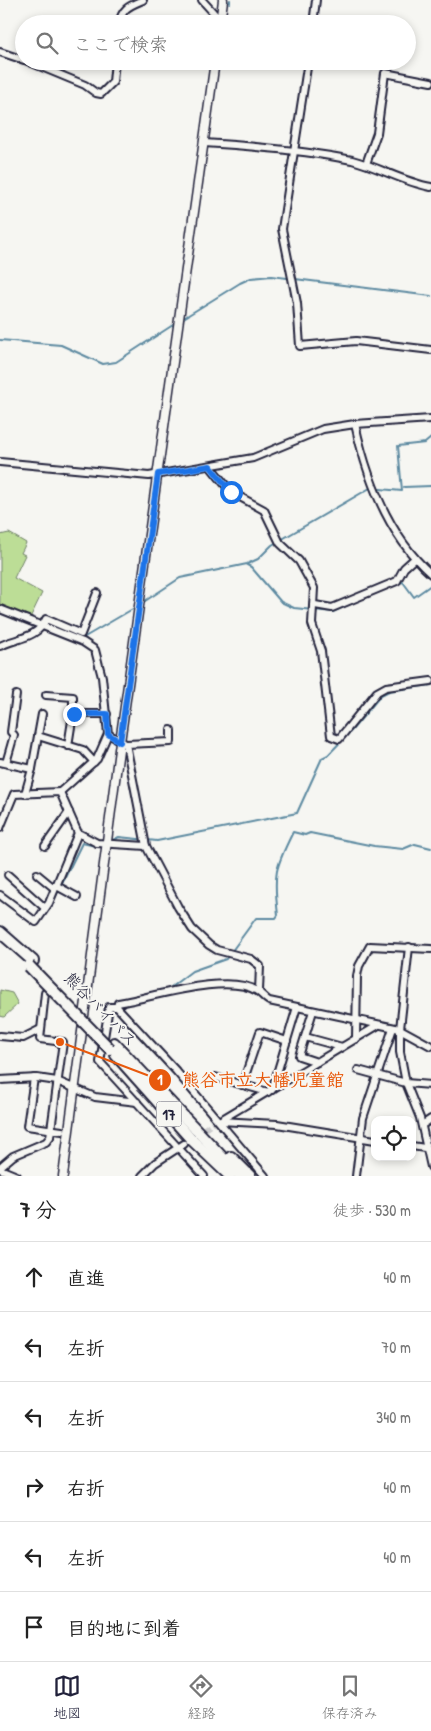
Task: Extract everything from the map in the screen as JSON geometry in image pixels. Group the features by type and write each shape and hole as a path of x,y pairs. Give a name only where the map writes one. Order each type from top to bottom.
{"highway":[{"name":"熊谷バイパス","path":"0,932 240,1176"},
{"name":"熊谷バイパス","path":"0,940 31,963"},
{"name":"熊谷バイパス","path":"112,1046 184,1143 230,1176"},
{"name":"17","path":"168,1102 208,1135 250,1176"},
{"name":"17","path":"184,1143 222,1176"}],"street":[{"path":"120,15 125,8 143,0"},
{"path":"202,0 214,15"},
{"path":"221,15 223,0"},
{"path":"314,15 316,0"},
{"path":"0,52 15,57"},
{"path":"48,70 85,84 96,93 101,94 113,82 114,70"},
{"path":"63,1176 105,844 123,743 214,70"},
{"path":"307,70 282,229 297,303 300,346 356,341 431,350"},
{"path":"366,164 377,133 385,73 431,82"},
{"path":"204,143 295,152 366,164 418,185 431,187"},
{"path":"0,462 149,476 253,458 323,429 355,424 431,419"},
{"path":"355,424 363,457 393,528 414,559 431,574"},
{"path":"210,466 231,492 260,506 279,541 299,561 314,588 312,624 321,651 331,736 339,739 377,692 386,687 431,681"},
{"path":"314,609 332,608 396,581 404,568 414,559"},
{"path":"0,646 12,640 27,638 43,626 46,618 81,634 97,593"},
{"path":"0,609 83,642 95,650 107,714 108,734 94,762 60,792 14,794 0,828"},
{"path":"16,695 11,732 14,735 3,762 32,769"},
{"path":"46,695 73,697 74,714 68,746"},
{"path":"25,794 32,769 42,714"},
{"path":"74,714 107,714"},
{"path":"108,734 123,743 171,742 171,730"},
{"path":"38,736 83,750 94,762"},
{"path":"123,743 146,844 178,907 192,929 209,945 229,954 251,959 260,966 259,991"},
{"path":"0,895 36,922 45,908 78,834 60,792"},
{"path":"45,846 69,812"},
{"path":"78,834 105,844 146,844"},
{"path":"37,874 55,886 77,896"},
{"path":"8,876 45,908"},
{"path":"356,1038 355,1021 359,966 370,946 431,948"},
{"path":"356,1176 363,1118 378,1074 397,1029 409,948"},
{"path":"117,1007 118,1003 190,987 238,986 259,991 269,1001 397,1029 431,1046"},
{"path":"17,1176 0,1168 13,1156 46,1142 50,1137 52,1129 63,1042 40,1039 45,993"},
{"path":"204,1176 196,1167 184,1143 137,1102 100,1062 109,1007 117,1007 265,1176"},
{"path":"270,1091 297,1008"},
{"path":"313,1011 299,1056 317,1062"},
{"path":"218,1121 377,1026"},
{"path":"0,1036 22,1038 41,1029"},
{"path":"397,1029 406,1083 422,1126 431,1167"},
{"path":"242,1085 260,1032 287,1041"},
{"path":"305,1037 342,1047"},
{"path":"358,1070 406,1083 431,1085"},
{"path":"216,1077 270,1091"},
{"path":"0,1080 34,1078 57,1081 95,1097 137,1102"},
{"path":"34,1078 27,1126 62,1131"},
{"path":"422,1126 431,1119"},
{"path":"218,1121 277,1124 371,1139"},
{"path":"142,1176 155,1163 184,1143"},
{"path":"195,1176 196,1167"}],"green space":[{"path":"9,533 26,543 21,553 25,555 14,578 42,593 30,618 0,605 0,535"},
{"path":"0,990 12,993 18,1004 4,1017 0,1016"}],"waterway":[{"path":"226,1 230,3 230,0"},
{"path":"182,319 240,283 251,278 271,276 431,296"},
{"path":"0,340 61,345 103,364 116,362 176,323"},
{"path":"380,489 402,491 398,446 425,443 431,438"},
{"path":"404,487 431,486"},
{"path":"142,603 180,578 247,564 258,559 272,545 370,488"},
{"path":"247,565 251,567 281,602 294,608 333,612 363,598"},
{"path":"397,584 403,582 414,597 431,585"},
{"path":"70,633 83,638 136,607"},
{"path":"19,642 32,637"},
{"path":"109,842 119,837 157,841 297,813 322,758 328,755 352,730 381,695 389,691 431,685"},
{"path":"171,987 192,971 226,959 256,918 276,918 278,915 277,872 282,854 293,832 305,835 310,833 374,846 403,849 415,844 431,848"},
{"path":"53,902 82,843 100,847 103,845"}],"tunnel":[{"path":"197,1134 216,1121"}],"place":[{"name":"熊谷市立大幡児童館","path":"60,1042"}],"route":[{"path":"74,714 107,714 108,734 120,742 158,474 210,466 231,492"}]}
